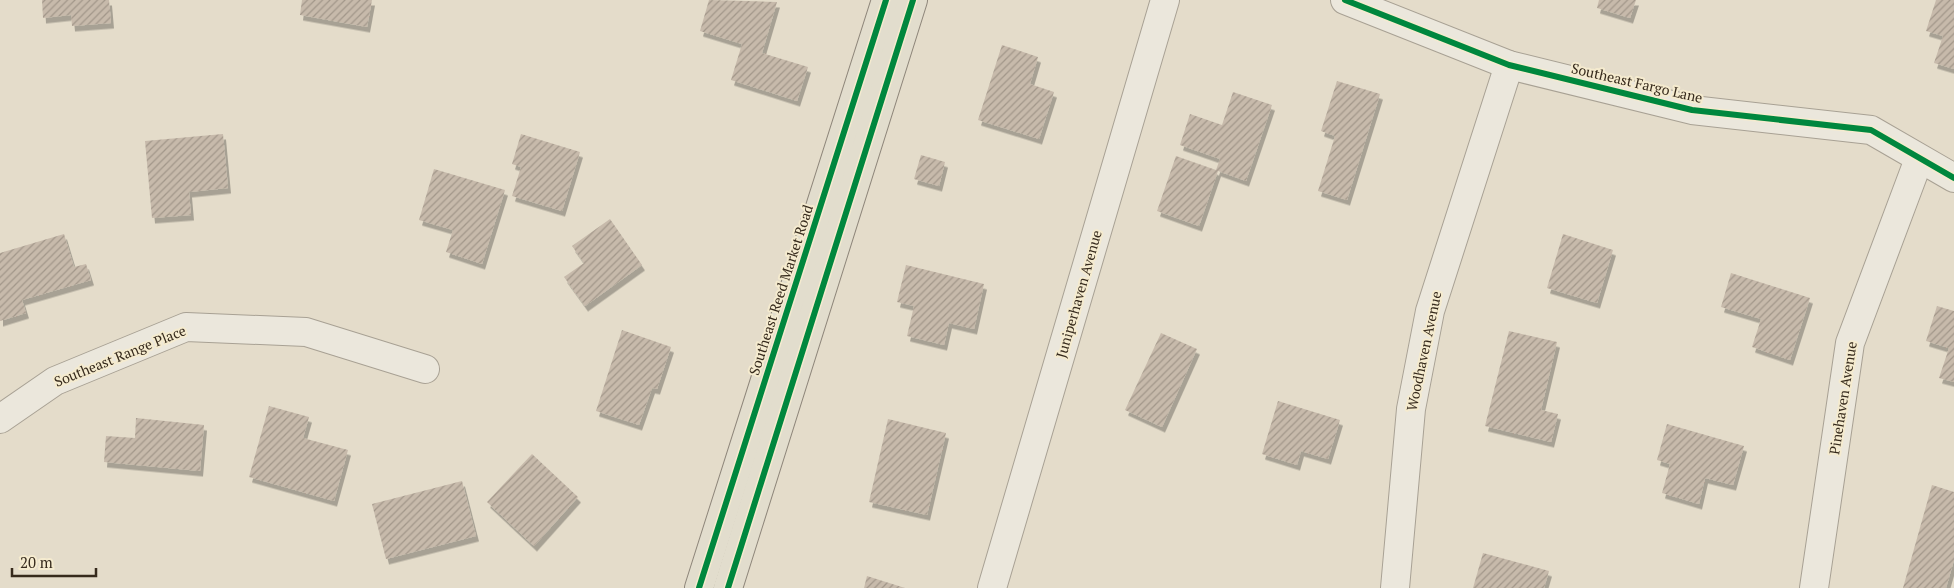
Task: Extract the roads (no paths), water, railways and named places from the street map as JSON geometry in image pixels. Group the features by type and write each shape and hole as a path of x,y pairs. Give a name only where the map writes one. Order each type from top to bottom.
{"main road":[{"name":"Southeast Reed Market Road","path":"699,588 886,0"},
{"path":"728,588 913,0"}],"street":[{"name":"Juniperhaven Avenue","path":"992,588 1165,0"},
{"name":"Southeast Fargo Lane","path":"1345,0 1509,65 1692,110 1871,130 1954,178"},
{"name":"Woodhaven Avenue","path":"1395,588 1411,409 1430,311 1509,65"},
{"name":"Pinehaven Avenue","path":"1814,588 1850,343 1919,159"},
{"name":"Southeast Range Place","path":"0,419 55,381 186,327 306,332 425,369"}]}
